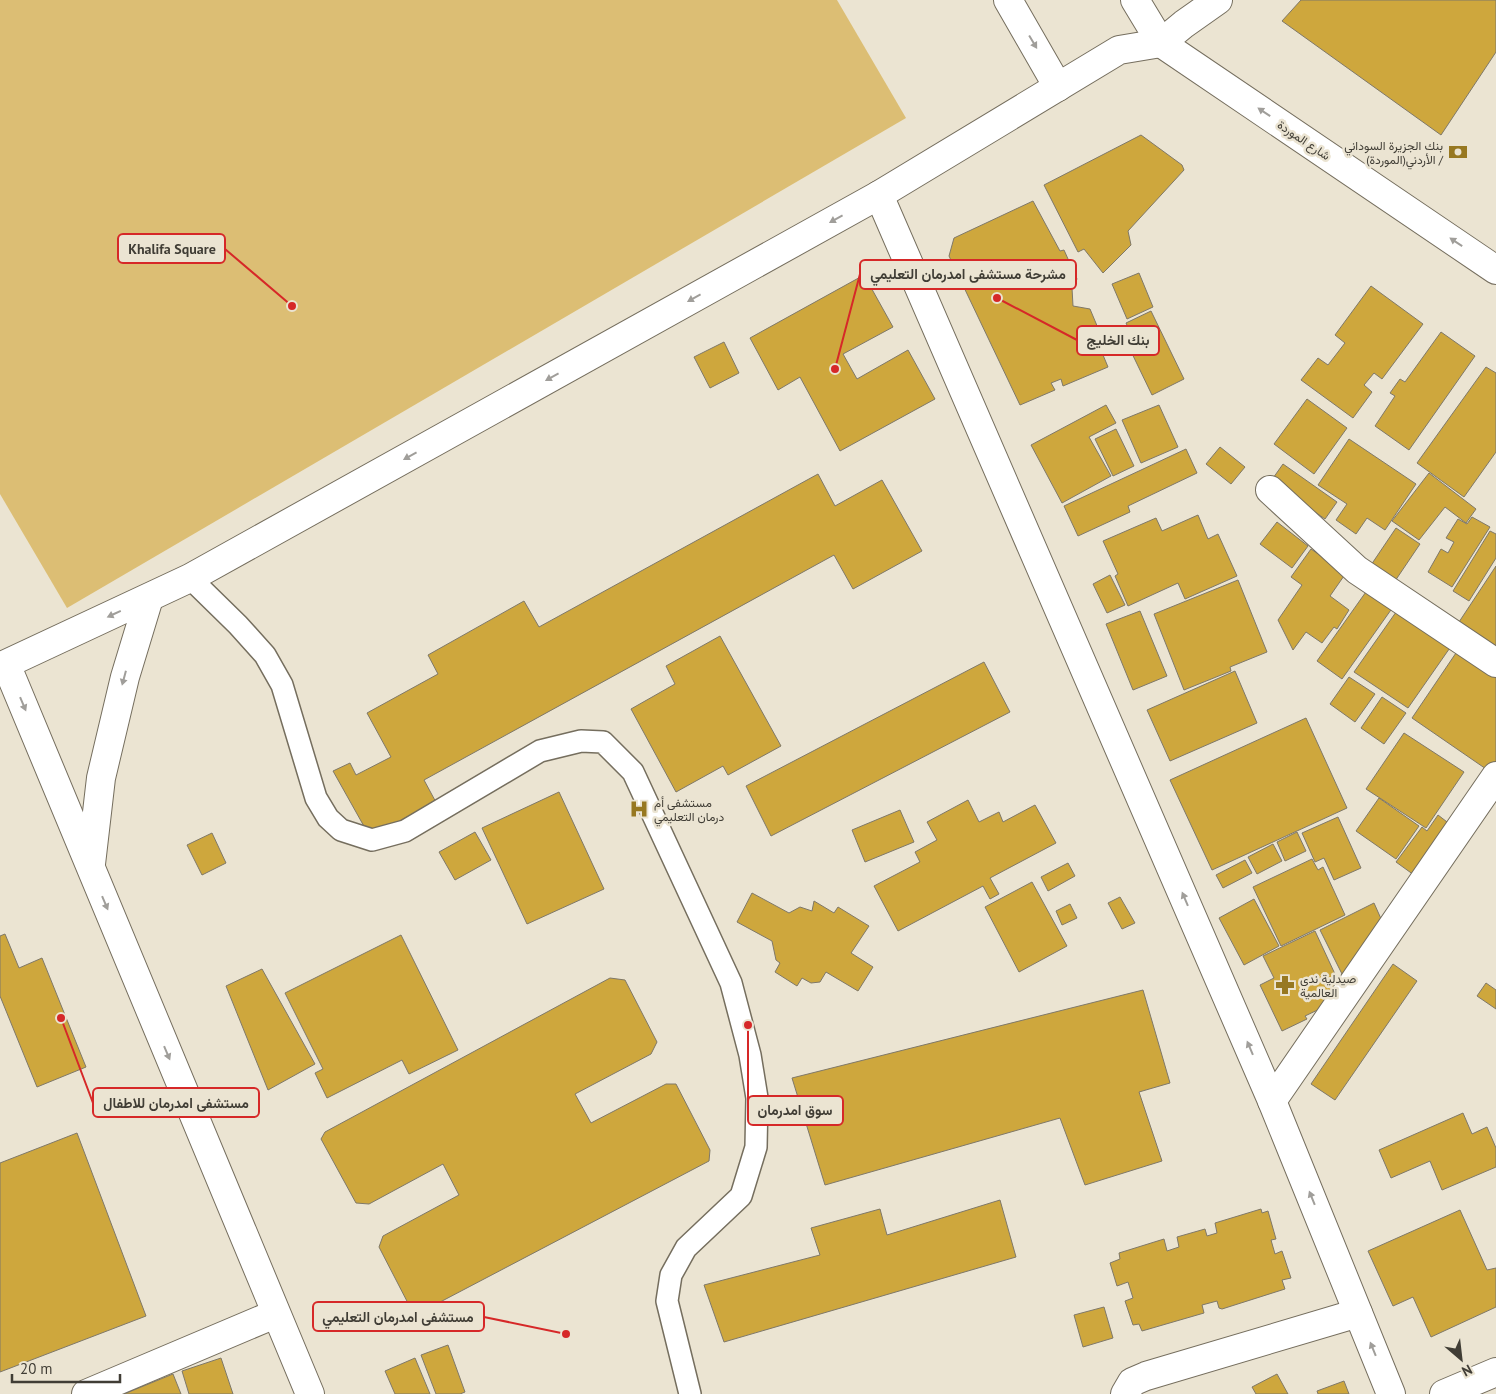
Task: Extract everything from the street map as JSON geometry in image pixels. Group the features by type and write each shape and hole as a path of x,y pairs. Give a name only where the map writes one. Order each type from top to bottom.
{"street":[{"path":"1008,0 1058,87"},
{"path":"1135,0 1161,43"},
{"path":"310,1394 2,661 149,598 190,578 879,195 1119,50 1161,43 1218,0"},
{"name":"شارع الموردة","path":"1161,43 1496,270"},
{"path":"879,195 1272,1101 1392,1394"},
{"path":"1270,490 1357,570 1496,663"},
{"path":"90,868 100,778 125,677 149,598"},
{"path":"1272,1101 1496,776"},
{"path":"1125,1394 1132,1382 1146,1376 1358,1313"},
{"path":"86,1394 276,1314"},
{"path":"1444,1394 1496,1372"}],"lane":[{"path":"190,578 266,655 282,685 316,798 328,818 341,830 372,840 406,831 540,750 581,741 602,742 633,772 731,983 750,1055 757,1098 756,1147 741,1196 686,1248 671,1275 667,1301 690,1394"}],"shaded area":[{"path":"0,0 837,0 906,118 67,608 0,494"}],"building":[{"path":"1301,0 1496,0 1496,52 1441,135 1282,21"},
{"path":"1141,135 1182,165 1184,170 1128,231 1131,245 1103,273 1084,249 1078,252 1044,185"},
{"path":"1033,201 1060,251 1064,250 1077,279 1072,288 1073,306 1090,309 1103,340 1098,343 1108,367 1063,386 1061,379 1051,383 1055,390 1020,405 949,256 954,238"},
{"path":"1139,273 1153,307 1127,319 1112,284"},
{"path":"864,275 893,327 843,354 857,379 908,350 935,399 840,451 800,377 778,390 750,338"},
{"path":"1371,286 1423,324 1382,379 1374,373 1364,385 1372,392 1353,418 1301,380 1318,358 1328,365 1345,343 1335,335"},
{"path":"1151,311 1184,379 1152,395 1125,339 1132,336 1126,323"},
{"path":"1441,332 1475,356 1409,450 1375,426 1395,396 1390,393 1400,379 1405,382"},
{"path":"724,342 739,373 710,388 694,357"},
{"path":"1486,367 1496,373 1496,452 1464,497 1417,463"},
{"path":"1307,399 1347,428 1314,474 1274,444"},
{"path":"1106,405 1116,423 1089,437 1111,476 1062,503 1031,445"},
{"path":"1159,405 1178,447 1141,463 1122,420"},
{"path":"1116,429 1134,466 1113,476 1095,439"},
{"path":"1349,439 1416,484 1385,530 1367,518 1356,534 1336,520 1347,504 1318,485"},
{"path":"1220,447 1245,467 1231,484 1206,464"},
{"path":"1186,449 1197,473 1128,506 1130,512 1078,536 1064,506"},
{"path":"1283,464 1337,502 1325,519 1271,481"},
{"path":"1429,473 1476,509 1466,523 1445,507 1419,540 1392,521"},
{"path":"818,474 835,506 882,480 922,551 853,589 834,555 424,780 438,806 419,817 416,812 370,837 333,771 350,763 356,775 391,757 367,713 438,674 428,655 524,601 539,627"},
{"path":"1198,515 1208,539 1218,534 1237,576 1185,599 1178,583 1128,606 1115,576 1118,574 1103,541 1156,518 1162,531"},
{"path":"1472,517 1490,527 1452,587 1428,572 1441,549 1448,553 1454,542 1446,538 1458,519 1467,524"},
{"path":"1277,522 1308,546 1292,568 1260,544"},
{"path":"1396,528 1420,544 1393,584 1369,568"},
{"path":"1490,531 1496,534 1496,558 1469,601 1453,591"},
{"path":"1311,549 1346,573 1330,596 1349,610 1337,629 1334,627 1322,643 1306,632 1293,650 1278,620 1302,585 1291,577"},
{"path":"1496,566 1496,646 1459,622"},
{"path":"1110,575 1125,605 1107,613 1093,584"},
{"path":"1238,580 1267,652 1230,667 1231,671 1184,690 1154,614"},
{"path":"1368,589 1393,607 1342,679 1317,661"},
{"path":"1401,605 1454,642 1408,708 1354,672"},
{"path":"1140,611 1167,676 1133,690 1106,624"},
{"path":"720,636 781,746 728,775 723,766 676,792 631,709 675,684 666,666"},
{"path":"1458,650 1496,676 1496,761 1489,771 1412,718"},
{"path":"984,662 1010,712 771,836 746,786"},
{"path":"1235,671 1257,723 1170,761 1147,710"},
{"path":"1349,677 1375,694 1355,722 1330,704"},
{"path":"1382,697 1406,713 1384,744 1361,728"},
{"path":"1306,718 1347,808 1212,870 1170,780"},
{"path":"1404,733 1464,772 1426,828 1366,789"},
{"path":"559,792 604,889 527,924 482,828"},
{"path":"1379,798 1419,826 1396,859 1356,831"},
{"path":"968,800 979,822 999,812 1003,822 1035,805 1056,843 990,878 999,894 990,899 983,886 898,931 874,886 920,862 915,852 937,840 927,822"},
{"path":"900,810 914,842 865,862 852,830"},
{"path":"1438,815 1451,825 1414,875 1396,862 1422,827 1427,831"},
{"path":"1338,817 1361,868 1334,880 1324,858 1315,862 1302,833"},
{"path":"475,832 491,860 455,880 439,852"},
{"path":"1297,832 1306,851 1285,861 1277,842"},
{"path":"212,833 226,863 202,875 187,845"},
{"path":"1273,844 1282,861 1257,874 1248,857"},
{"path":"1312,859 1318,870 1323,867 1345,915 1281,946 1253,887"},
{"path":"1245,860 1252,873 1223,888 1216,875"},
{"path":"1068,863 1075,876 1048,891 1041,877"},
{"path":"1032,882 1067,946 1019,972 985,907"},
{"path":"752,893 789,913 800,907 812,911 814,901 834,913 838,907 869,926 851,953 873,967 858,991 826,972 820,982 811,983 802,978 797,986 775,972 780,963 776,960 772,941 737,922"},
{"path":"1120,897 1135,923 1122,929 1108,903"},
{"path":"1254,899 1279,946 1244,965 1219,918"},
{"path":"1374,903 1382,921 1343,976 1320,930"},
{"path":"1070,904 1077,918 1062,925 1056,911"},
{"path":"1315,931 1341,987 1330,1004 1305,1016 1307,1019 1282,1031 1260,985 1274,978 1263,956"},
{"path":"5,934 19,968 42,958 86,1067 37,1087 0,996 0,936"},
{"path":"401,935 458,1050 409,1074 402,1060 327,1098 315,1073 323,1069 285,993"},
{"path":"1393,964 1417,981 1335,1100 1311,1084"},
{"path":"262,969 315,1064 268,1090 226,986"},
{"path":"610,978 625,980 657,1042 651,1054 575,1094 591,1123 666,1084 676,1084 710,1150 709,1161 423,1311 410,1307 379,1247 383,1236 459,1195 443,1164 369,1204 356,1203 321,1139 325,1132"},
{"path":"1486,983 1496,990 1496,1009 1477,996"},
{"path":"1143,990 1170,1083 1139,1092 1162,1161 1085,1185 1060,1118 825,1185 792,1078"},
{"path":"1463,1113 1472,1134 1487,1127 1496,1148 1496,1167 1442,1190 1430,1161 1391,1178 1379,1150"},
{"path":"77,1133 146,1316 0,1372 0,1163"},
{"path":"1000,1200 1016,1257 724,1342 704,1285 820,1255 811,1228 880,1209 887,1235"},
{"path":"1261,1209 1262,1213 1268,1211 1276,1239 1271,1240 1275,1254 1282,1251 1291,1278 1282,1280 1285,1289 1222,1309 1219,1308 1217,1301 1202,1305 1204,1313 1142,1331 1139,1324 1133,1325 1125,1301 1133,1298 1128,1282 1117,1286 1110,1263 1120,1259 1119,1253 1164,1239 1167,1251 1179,1247 1177,1237 1205,1229 1207,1236 1217,1233 1215,1223"},
{"path":"1460,1210 1487,1270 1496,1268 1496,1307 1431,1337 1413,1297 1393,1306 1368,1251"},
{"path":"1104,1307 1113,1338 1083,1347 1074,1315"},
{"path":"448,1345 465,1392 460,1394 436,1394 421,1355"},
{"path":"221,1358 233,1394 189,1394 182,1371"},
{"path":"415,1358 430,1394 395,1394 385,1371"},
{"path":"173,1374 181,1394 124,1394"},
{"path":"1277,1374 1288,1394 1256,1394 1252,1387"},
{"path":"1344,1381 1349,1394 1318,1394 1317,1391"}],"place":[{"name":"بنك الجزيرة السوداني الأردني(الموردة) /","path":"1458,152"},
{"name":"بنك الخليج","path":"997,298"},
{"name":"Khalifa Square","path":"292,306"},
{"name":"مشرحة مستشفى امدرمان التعليمي","path":"835,369"},
{"name":"مستشفى أم درمان التعليمي","path":"639,809"},
{"name":"صيدلية ندي العالمية","path":"1285,985"},
{"name":"مستشفى امدرمان للاطفال","path":"61,1018"},
{"name":"سوق امدرمان","path":"748,1025"},
{"name":"مستشفى امدرمان التعليمي","path":"566,1334"}]}
